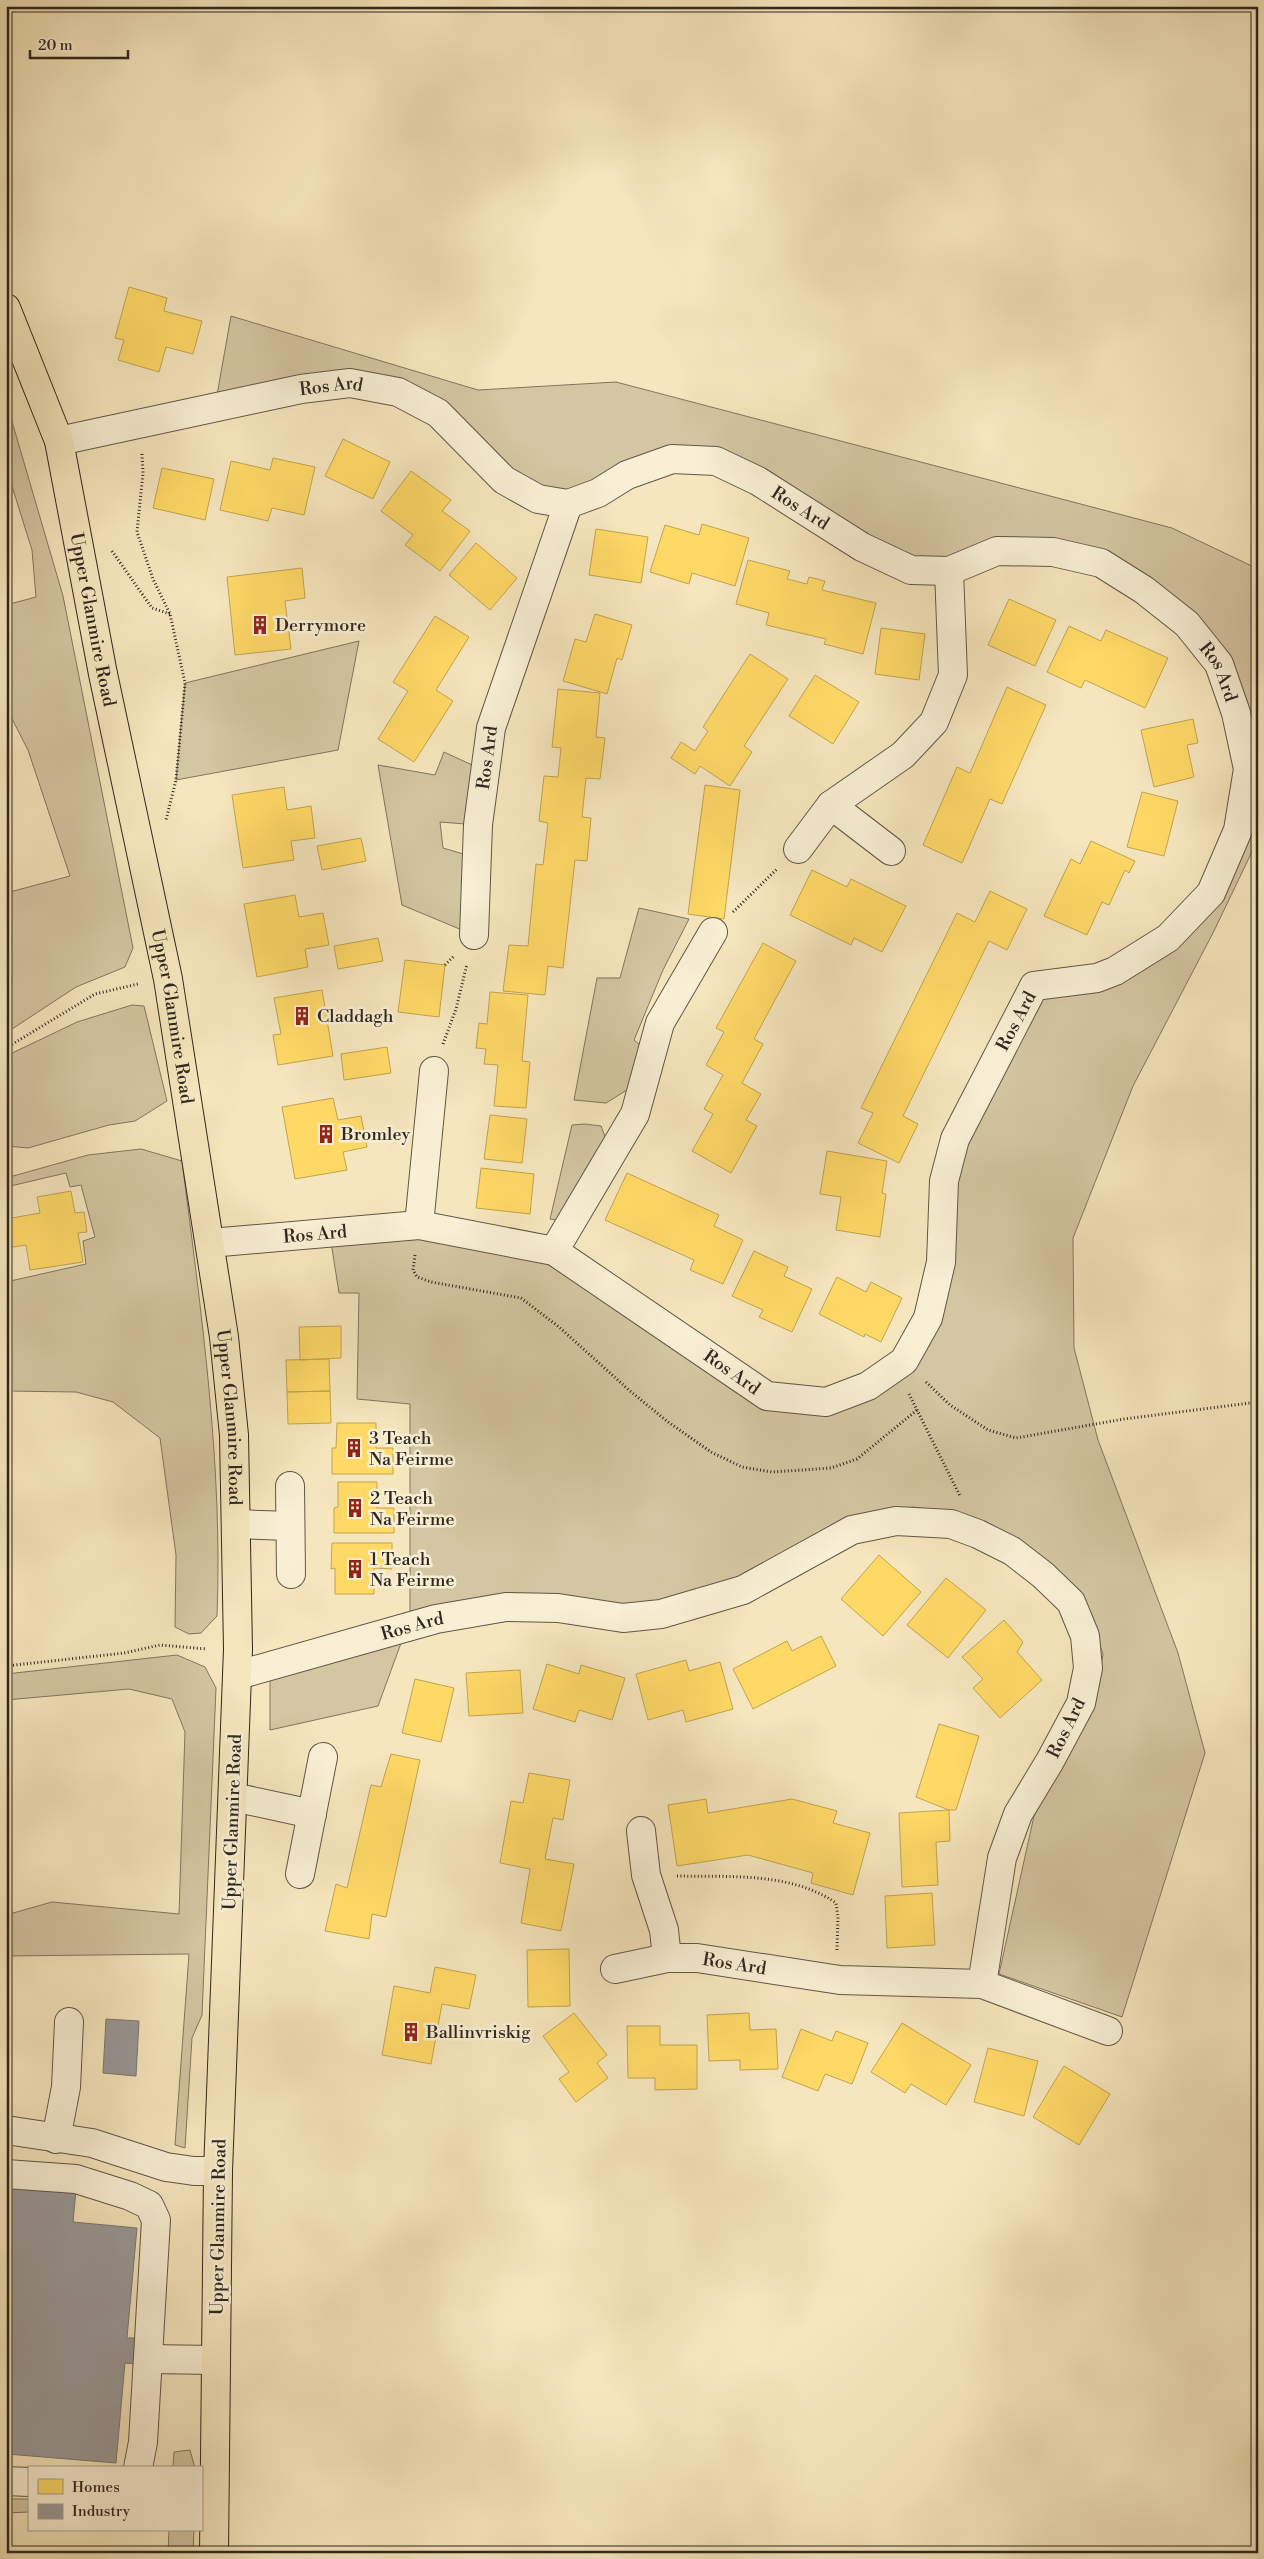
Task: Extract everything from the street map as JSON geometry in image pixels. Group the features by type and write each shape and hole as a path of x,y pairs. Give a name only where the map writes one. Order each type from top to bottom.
{"main road":[{"name":"Upper Glanmire Road","path":"6,308 59,441 103,674 168,979 224,1336 234,1435 237,1524 238,1675 218,2171 214,2553"}],"street":[{"name":"Ros Ard","path":"59,441 301,389 350,383 398,392 438,413 504,480 538,499 568,504 598,493 627,475 672,459 716,460 758,481 862,547 911,570 949,572 997,551 1054,552 1100,563 1144,590 1187,624 1219,664 1236,712 1248,769 1238,830 1211,893 1168,938 1115,971 1098,978 1034,986 955,1139 944,1181 941,1262 928,1318 899,1364 868,1386 826,1402 767,1396 554,1251 419,1225 210,1243"},
{"name":"Ros Ard","path":"474,935 478,825 491,728 568,504"},
{"path":"798,849 831,805 904,755 934,722 953,675 949,572"},
{"path":"831,805 891,851"},
{"path":"554,1251 635,1114 660,1023 713,932"},
{"path":"419,1225 434,1071"},
{"path":"290,1486 291,1574"},
{"name":"Ros Ard","path":"238,1675 436,1618 506,1607 558,1608 623,1618 661,1614 743,1590 852,1530 896,1521 951,1524 963,1528 1006,1547 1043,1575 1071,1602 1085,1636 1088,1668 1081,1703 1050,1761 1018,1814 1002,1858 982,1984"},
{"path":"237,1524 290,1526"},
{"path":"300,1874 322,1757"},
{"path":"233,1798 312,1814"},
{"path":"641,1831 646,1875 664,1930 667,1958"},
{"name":"Ros Ard","path":"615,1969 667,1958 697,1958 840,1980 982,1984 1108,2031"},
{"path":"56,2139 66,2087 69,2022"},
{"path":"6,2130 92,2143 166,2167 194,2171 218,2171"},
{"path":"6,2174 76,2179 130,2196 149,2205 156,2220 143,2442 138,2466"},
{"path":"148,2359 216,2360"},
{"path":"6,2481 28,2482"}],"path":[{"path":"141,424 143,473 136,532 153,579 170,614 186,683 176,780 164,829"},
{"path":"713,932 798,849"},
{"path":"445,964 474,935"},
{"path":"434,1071 456,1009 474,935"},
{"path":"6,1048 95,994 119,986 168,979"},
{"path":"419,1225 413,1270 417,1277 431,1282 522,1298 559,1327 630,1391 668,1422 711,1452 742,1467 772,1472 832,1468 858,1458 917,1410"},
{"path":"899,1364 950,1405 988,1430 1016,1438 1124,1419 1258,1402"},
{"path":"899,1364 917,1410 968,1510 963,1528"},
{"path":"6,1666 124,1653 160,1645 181,1647"},
{"path":"646,1875 758,1878 818,1891 836,1903 840,1980"}],"shaded area":[{"path":"231,316 478,390 616,382 1172,528 1258,569 1258,839 1214,931 1133,1086 1073,1238 1074,1348 1098,1440 1178,1653 1205,1753 1122,2017 999,1974 1034,1816 1094,1706 1103,1654 1082,1595 961,1514 913,1507 838,1522 752,1577 677,1600 619,1606 410,1613 410,1404 357,1399 359,1293 339,1293 331,1242 426,1239 556,1265 776,1410 904,1372 955,1139 1034,986 1115,971 1211,893 1248,769 1219,664 1083,559 911,570 720,462 568,493 540,488 509,473 456,411 402,383 217,395"},
{"path":"6,401 63,596 133,948 125,967 76,987 6,1033 6,893 70,876 28,750 6,707 6,605 36,597 32,550 6,467"},
{"path":"359,641 338,750 176,780 185,683"},
{"path":"444,752 485,771 478,825 440,822 443,848 477,858 474,935 402,905 378,765 435,775"},
{"path":"639,908 689,919 663,970 634,1040 644,1048 635,1085 606,1103 574,1100 597,978 620,978"},
{"path":"132,1005 144,1006 167,1101 135,1121 109,1125 28,1148 6,1146 6,1056 77,1022"},
{"path":"572,1125 601,1126 608,1144 561,1221 550,1219"},
{"path":"141,1149 182,1161 209,1388 217,1502 217,1616 201,1633 189,1634 175,1627 176,1555 160,1438 113,1402 76,1392 6,1391 6,1282 86,1264 83,1241 95,1237 81,1185 70,1187 66,1173 6,1187 6,1178 88,1155"},
{"path":"404,1635 378,1706 270,1730 270,1676"},
{"path":"177,1655 205,1667 216,1688 202,2015 192,2038 185,2148 175,2145 189,1954 6,1956 6,1915 52,1902 179,1914 185,1732 172,1699 129,1689 6,1700 6,1674"},
{"path":"190,2450 194,2466 173,2466 174,2452"},
{"path":"6,2499 28,2499 28,2512 6,2513"},
{"path":"169,2532 194,2532 193,2553 168,2553"}],"building: Homes":[{"path":"129,287 167,298 164,311 202,321 193,354 166,347 159,372 118,360 124,340 115,338"},
{"path":"343,439 390,462 373,499 325,476"},
{"path":"273,458 315,467 304,515 272,508 268,521 220,510 231,461 270,470"},
{"path":"162,468 214,479 205,520 153,508"},
{"path":"411,471 451,500 442,511 470,531 440,571 405,545 413,535 381,511"},
{"path":"702,524 749,538 735,586 692,573 689,584 650,572 665,525 699,535"},
{"path":"596,529 648,537 641,583 589,575"},
{"path":"476,543 517,578 490,610 449,575"},
{"path":"748,560 790,571 787,579 807,584 809,577 825,581 822,590 876,603 863,654 824,644 826,639 766,625 769,613 736,604"},
{"name":"Derrymore","path":"302,568 305,598 285,601 291,649 235,655 227,577"},
{"path":"1009,599 1056,620 1035,666 988,645"},
{"path":"595,614 632,625 622,660 617,658 607,694 563,681 575,639 586,642"},
{"path":"435,616 469,637 436,690 453,701 414,762 378,739 408,691 393,682"},
{"path":"1069,626 1101,641 1106,630 1168,658 1145,708 1085,680 1081,688 1047,672"},
{"path":"881,628 925,634 919,680 875,674"},
{"path":"750,654 788,679 744,746 752,752 730,786 700,766 695,774 671,758 681,742 695,751 708,731 703,727"},
{"path":"815,675 859,702 833,744 789,716"},
{"path":"1007,687 1046,705 1002,804 990,799 962,863 923,845 957,767 970,773"},
{"path":"558,689 600,693 596,737 605,738 600,779 586,778 582,817 591,818 587,861 575,860 563,968 548,966 545,995 503,991 509,945 528,946 536,864 543,865 548,823 539,821 544,776 558,777 561,748 552,747"},
{"path":"1193,719 1198,743 1187,745 1194,777 1154,787 1141,730"},
{"path":"705,785 740,790 724,919 688,914"},
{"path":"284,787 287,810 311,806 315,838 291,841 294,860 243,868 232,795"},
{"path":"1142,792 1178,801 1164,856 1127,847"},
{"path":"361,838 366,861 322,870 317,846"},
{"path":"1091,841 1135,861 1129,873 1125,870 1109,905 1102,902 1087,935 1044,916 1071,859 1080,864"},
{"path":"812,870 847,887 851,879 906,906 882,952 854,938 851,945 790,915"},
{"path":"990,891 1027,909 1007,950 989,941 903,1116 918,1124 899,1163 858,1143 873,1113 861,1108 957,913 975,922"},
{"path":"295,895 299,917 323,913 329,945 305,949 308,967 257,977 244,904"},
{"path":"378,938 383,961 338,969 334,946"},
{"path":"763,943 796,961 754,1039 763,1044 742,1083 761,1094 746,1120 757,1126 731,1173 692,1151 713,1114 704,1109 723,1075 706,1065 724,1032 716,1028"},
{"path":"405,960 445,965 439,1017 398,1012"},
{"name":"Claddagh","path":"322,990 333,1056 278,1065 273,1035 281,1034 274,998"},
{"path":"490,992 528,995 522,1061 530,1062 526,1108 494,1106 498,1065 484,1064 486,1049 476,1048 479,1023 487,1024"},
{"path":"387,1047 391,1073 344,1080 341,1054"},
{"name":"Bromley","path":"333,1098 338,1120 361,1116 367,1147 343,1152 347,1170 295,1179 282,1107"},
{"path":"490,1115 527,1119 522,1163 484,1159"},
{"path":"827,1151 887,1161 882,1193 886,1194 880,1237 836,1230 841,1197 820,1194"},
{"path":"481,1168 534,1174 530,1214 476,1208"},
{"path":"627,1173 719,1215 714,1226 743,1240 723,1284 690,1270 694,1260 605,1220"},
{"path":"71,1191 75,1213 84,1212 87,1232 78,1233 83,1262 30,1270 26,1245 6,1248 6,1219 40,1213 37,1197"},
{"path":"754,1251 788,1267 784,1276 812,1289 792,1332 759,1317 763,1310 732,1296"},
{"path":"837,1277 866,1292 871,1282 902,1298 881,1342 865,1334 864,1337 819,1314"},
{"path":"341,1326 341,1358 300,1360 299,1327"},
{"path":"329,1359 330,1391 287,1392 286,1360"},
{"path":"330,1391 331,1423 288,1424 287,1392"},
{"name":"3 Teach Na Feirme","path":"337,1423 376,1423 376,1448 393,1448 393,1474 332,1474 332,1448 336,1448"},
{"name":"2 Teach Na Feirme","path":"338,1482 377,1482 377,1508 394,1508 394,1533 334,1533 334,1508 338,1507"},
{"name":"1 Teach Na Feirme","path":"332,1543 392,1543 392,1569 374,1568 374,1594 335,1594 335,1568 331,1569"},
{"path":"879,1555 921,1592 883,1636 841,1599"},
{"path":"946,1578 986,1610 948,1658 907,1625"},
{"path":"1004,1620 1023,1642 1017,1652 1042,1680 1000,1718 973,1688 983,1679 962,1657"},
{"path":"821,1636 836,1666 753,1709 733,1669 787,1641 792,1651"},
{"path":"686,1660 689,1671 720,1662 733,1709 686,1722 683,1710 648,1720 636,1674"},
{"path":"547,1664 579,1674 581,1665 625,1678 612,1720 579,1710 575,1722 533,1709"},
{"path":"520,1670 523,1713 469,1716 466,1673"},
{"path":"415,1679 454,1688 441,1742 402,1733"},
{"path":"939,1724 979,1736 956,1810 949,1810 916,1797"},
{"path":"391,1754 420,1760 386,1917 372,1914 369,1939 325,1931 336,1884 347,1888 371,1785 381,1787"},
{"path":"529,1773 570,1780 563,1820 553,1818 545,1859 574,1864 561,1931 521,1923 530,1869 500,1863 511,1801 523,1803"},
{"path":"706,1799 708,1813 792,1799 837,1811 833,1823 870,1833 853,1895 811,1883 813,1873 748,1855 677,1866 668,1805"},
{"path":"949,1810 950,1841 936,1842 938,1885 902,1887 899,1813"},
{"path":"932,1893 935,1945 887,1948 885,1896"},
{"path":"569,1949 570,2006 528,2007 527,1950"},
{"name":"Ballinvriskig","path":"435,1967 476,1975 469,2009 442,2004 431,2064 382,2055 394,1986 430,1993"},
{"path":"574,2013 607,2055 597,2063 608,2078 576,2102 559,2079 569,2072 543,2036"},
{"path":"749,2013 750,2030 776,2029 778,2069 740,2070 740,2060 709,2061 707,2015"},
{"path":"902,2023 971,2065 946,2105 911,2084 905,2093 871,2072"},
{"path":"627,2026 660,2026 660,2045 697,2045 697,2089 655,2090 655,2078 628,2078"},
{"path":"801,2029 832,2041 836,2031 868,2043 852,2084 825,2074 818,2091 782,2077"},
{"path":"988,2048 1038,2061 1024,2116 974,2102"},
{"path":"1064,2066 1110,2094 1079,2145 1033,2117"}],"building: Industry":[{"path":"106,2019 139,2021 136,2076 103,2073"},
{"path":"6,2184 76,2190 73,2222 137,2228 127,2338 138,2338 136,2364 125,2363 116,2463 7,2454 6,2462"}],"place":[{"name":"Derrymore","path":"260,625"},
{"name":"Claddagh","path":"302,1016"},
{"name":"Bromley","path":"326,1134"},
{"name":"3 Teach Na Feirme","path":"354,1448"},
{"name":"2 Teach Na Feirme","path":"355,1508"},
{"name":"1 Teach Na Feirme","path":"355,1569"},
{"name":"Ballinvriskig","path":"411,2032"}]}
